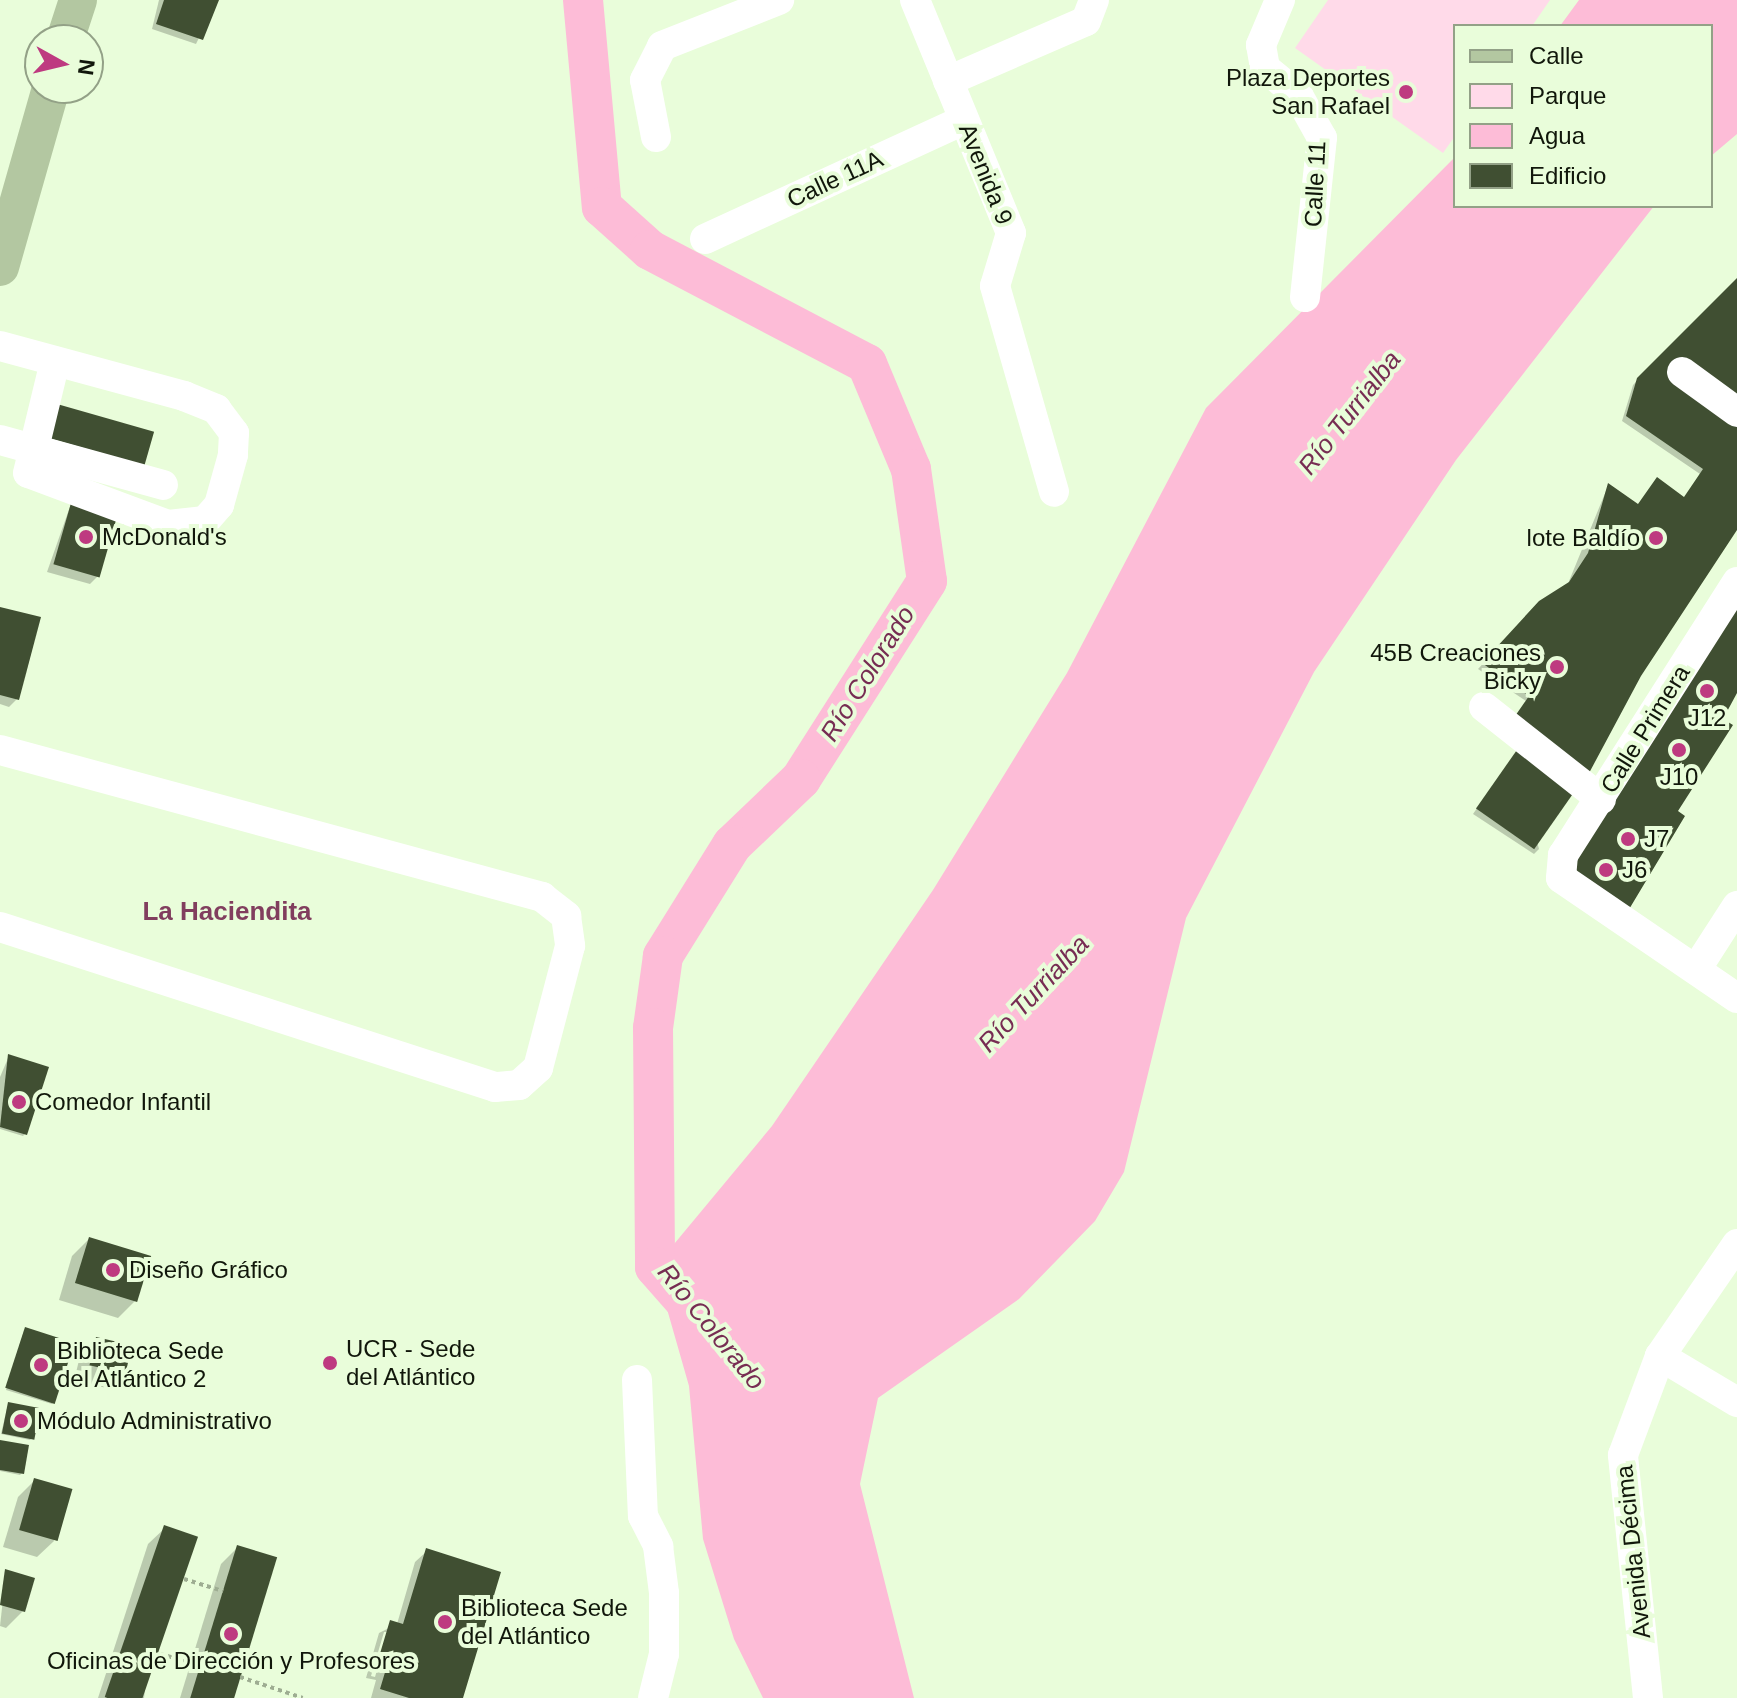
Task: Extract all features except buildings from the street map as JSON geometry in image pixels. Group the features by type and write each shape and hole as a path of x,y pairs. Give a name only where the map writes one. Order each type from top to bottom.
{"main road":[{"path":"70,24 78,0"},
{"path":"0,267 6,223 46,104"}],"street":[{"path":"656,137 645,80 662,46 779,0"},
{"name":"Avenida 9","path":"915,0 1011,233 995,286 1054,492"},
{"name":"Calle 11","path":"1280,0 1261,45 1265,68 1298,95 1322,138 1305,297"},
{"path":"948,81 1090,10"},
{"name":"Calle 11A","path":"705,239 964,120"},
{"path":"0,346 216,409 234,433 219,505 193,526 168,525 35,479 14,444"},
{"path":"14,444 55,361"},
{"path":"1682,372 1737,412"},
{"path":"14,444 163,485"},
{"name":"Calle Primera","path":"1697,968 1561,878 1563,855 1737,582"},
{"path":"1484,707 1601,799"},
{"path":"0,750 542,897 566,916 570,946 538,1068 519,1085 495,1087 0,927"},
{"path":"1737,906 1697,968 1737,998"},
{"name":"Avenida Décima","path":"1648,1698 1623,1455 1660,1356 1737,1244"},
{"path":"1660,1356 1737,1402"},
{"path":"637,1380 643,1516 658,1546 664,1593 664,1654 653,1698"}],"path":[{"path":"184,1579 223,1591"},
{"path":"160,1654 200,1665"},
{"path":"240,1677 303,1698"}],"green space":[{"name":"Plaza Deportes San Rafael","path":"1328,0 1550,0 1533,24 1453,24 1453,139 1443,153 1295,48"}],"water":[{"path":"1579,0 1737,0 1737,134 1713,154 1713,24 1561,24"},
{"name":"Río Turrialba","path":"1453,159 1453,208 1652,208 1456,460 1314,672 1186,918 1124,1172 1095,1221 1019,1299 878,1398 860,1484 914,1698 763,1698 734,1639 703,1539 689,1386 655,1267 772,1126 933,890 1067,673 1206,408"}],"waterway":[{"name":"Río Colorado","path":"583,0 602,207 650,250 867,364 911,469 927,581 801,779 732,845 663,956 653,1028 655,1267 691,1308"}],"place":[{"name":"Plaza Deportes San Rafael","path":"1406,92"},
{"name":"McDonald's","path":"86,537"},
{"name":"lote Baldío","path":"1656,538"},
{"name":"45B Creaciones Bicky","path":"1557,667"},
{"name":"J12","path":"1707,691"},
{"name":"J10","path":"1679,750"},
{"name":"J7","path":"1628,839"},
{"name":"J6","path":"1606,870"},
{"name":"Comedor Infantil","path":"19,1102"},
{"name":"Diseño Gráfico","path":"113,1270"},
{"name":"UCR - Sede del Atlántico","path":"330,1363"},
{"name":"Biblioteca Sede del Atlántico 2","path":"41,1365"},
{"name":"Módulo Administrativo","path":"21,1421"},
{"name":"Biblioteca Sede del Atlántico","path":"445,1622"},
{"name":"Oficinas de Dirección y Profesores","path":"231,1634"}],"district":[{"name":"La Haciendita","path":"227,912"}]}
